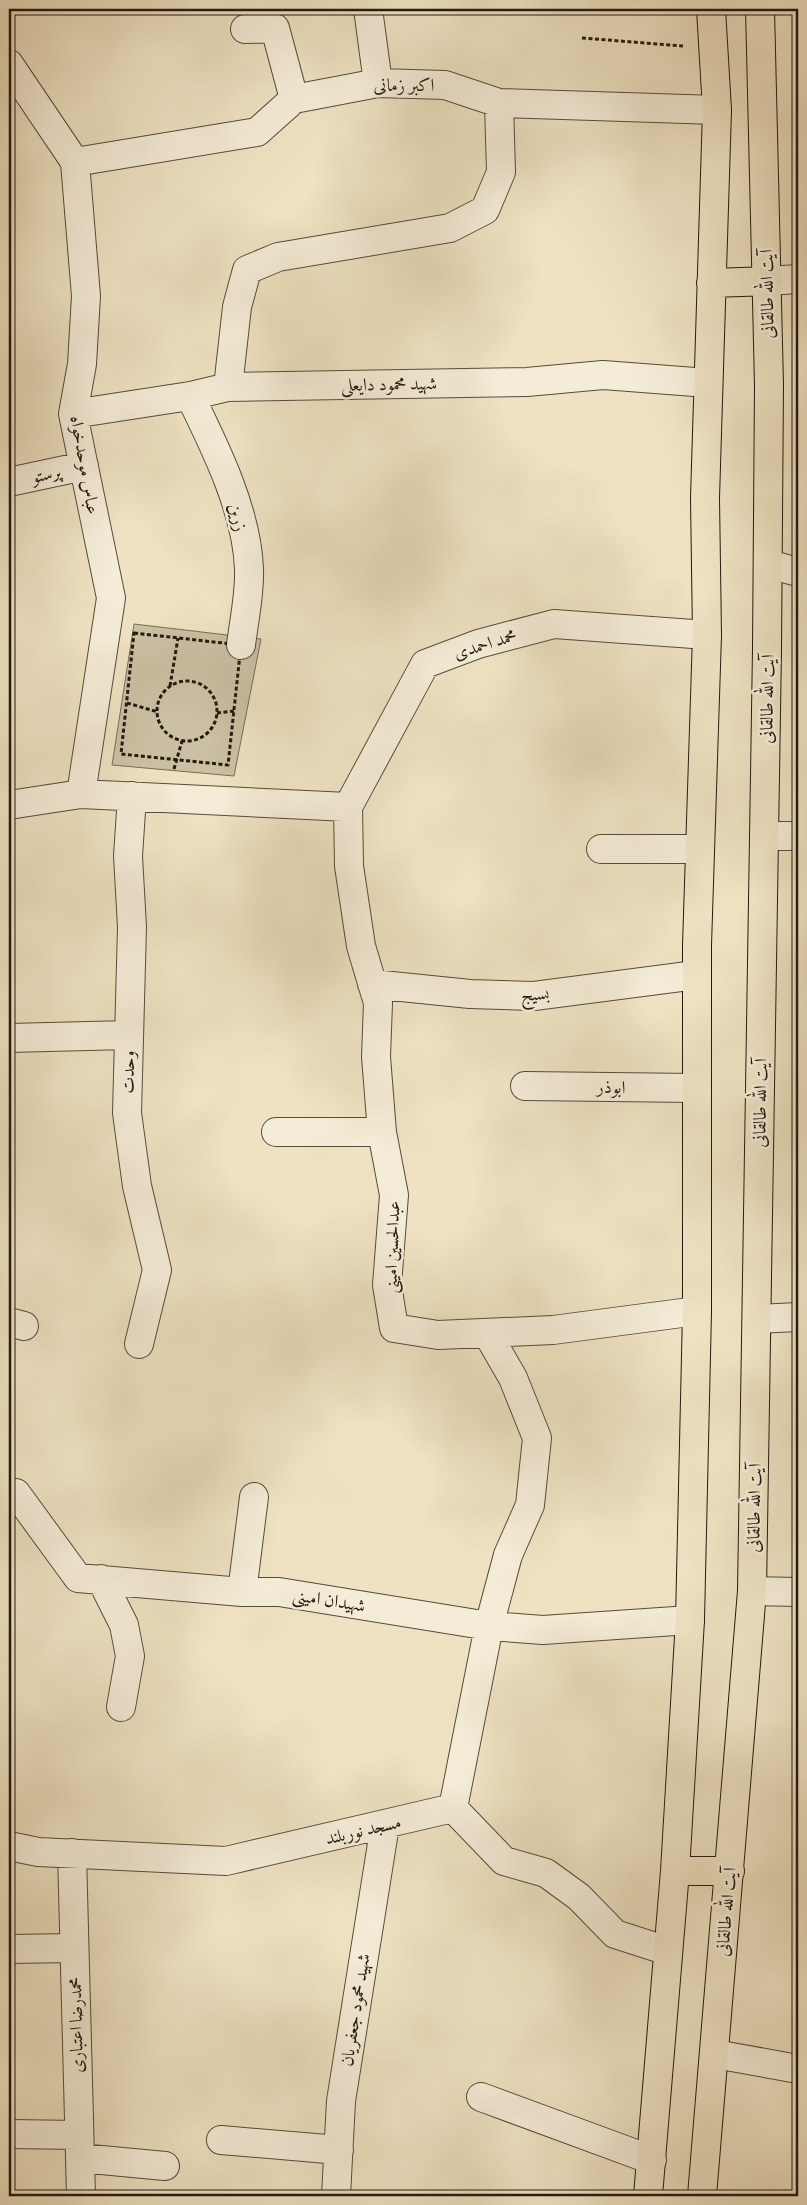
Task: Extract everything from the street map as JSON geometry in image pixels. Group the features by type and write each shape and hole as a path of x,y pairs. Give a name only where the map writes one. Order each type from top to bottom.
{"main road":[{"path":"648,2196 675,1871 690,1620 697,1311 696,975 707,635 704,498 717,110 711,9"},
{"name":"آیت الله طالقانی","path":"702,2196 752,1591 768,564 768,281 761,111 760,9"},
{"path":"711,283 768,281"},
{"path":"675,1871 730,1872"}],"street":[{"path":"368,9 378,83"},
{"path":"75,162 257,132 294,99 275,28 245,29"},
{"name":"عباس موحدخواه","path":"9,64 75,162 86,296 82,364 73,414 111,598 81,794"},
{"name":"اکبر زمانی","path":"294,99 378,83 445,85 499,103 717,110"},
{"path":"228,387 237,307 247,270 278,257 450,228 485,210 501,172 499,103"},
{"path":"768,281 798,279"},
{"name":"شهید محمود دایعلی","path":"73,414 190,396 228,387 527,382 603,375 708,384"},
{"name":"زرین","path":"190,396 216,451 240,517 249,569 241,645"},
{"name":"پرستو","path":"9,482 84,466"},
{"path":"768,564 798,572"},
{"name":"محمد احمدی","path":"348,806 426,664 478,644 554,624 707,635"},
{"path":"9,805 81,794 348,806"},
{"name":"وحدت","path":"132,796 128,856 132,927 127,1113 137,1186 157,1270 139,1344"},
{"name":"عبدالحسین امینی","path":"348,806 349,866 361,946 378,1004 376,1057 382,1132 394,1195 387,1285 394,1328 438,1334 552,1330 697,1311"},
{"path":"764,836 798,836"},
{"path":"601,849 700,849"},
{"name":"بسیج","path":"372,984 470,994 534,996 696,975"},
{"path":"9,1038 128,1036"},
{"name":"ابوذر","path":"525,1086 696,1088"},
{"path":"276,1132 382,1132"},
{"path":"756,1319 798,1318"},
{"path":"487,1333 513,1378 537,1438 530,1505 508,1555 489,1626 454,1808 504,1861 546,1873 579,1897 615,1934 668,1951"},
{"name":"شهیدان امینی","path":"9,1492 16,1493 78,1578 242,1592 279,1592 489,1626 543,1630 690,1620"},
{"path":"242,1592 254,1497"},
{"path":"101,1580 124,1625 130,1656 121,1707"},
{"path":"752,1591 798,1592"},
{"name":"مسجد نوربلند","path":"9,1846 38,1852 226,1861 454,1808"},
{"name":"شهید محمود جعفریان","path":"336,2196 341,2101 385,1825"},
{"name":"محمدرضا اعتباری","path":"72,1853 80,2196"},
{"path":"9,1949 74,1948"},
{"path":"715,2054 798,2069"},
{"path":"481,2097 652,2160"},
{"path":"9,2134 165,2166"},
{"path":"220,2140 339,2150"}],"path":[{"path":"582,38 713,49"},
{"path":"134,633 241,645 228,766 121,754 134,633"},
{"path":"170,687 179,683 198,683 212,695 216,703 216,722 202,738 182,741 173,738 160,723 159,703 170,687 178,638"},
{"path":"127,703 158,712"},
{"path":"217,713 234,711"},
{"path":"176,760 182,741"}],"shaded area":[{"path":"134,624 261,639 234,776 112,765"}]}
